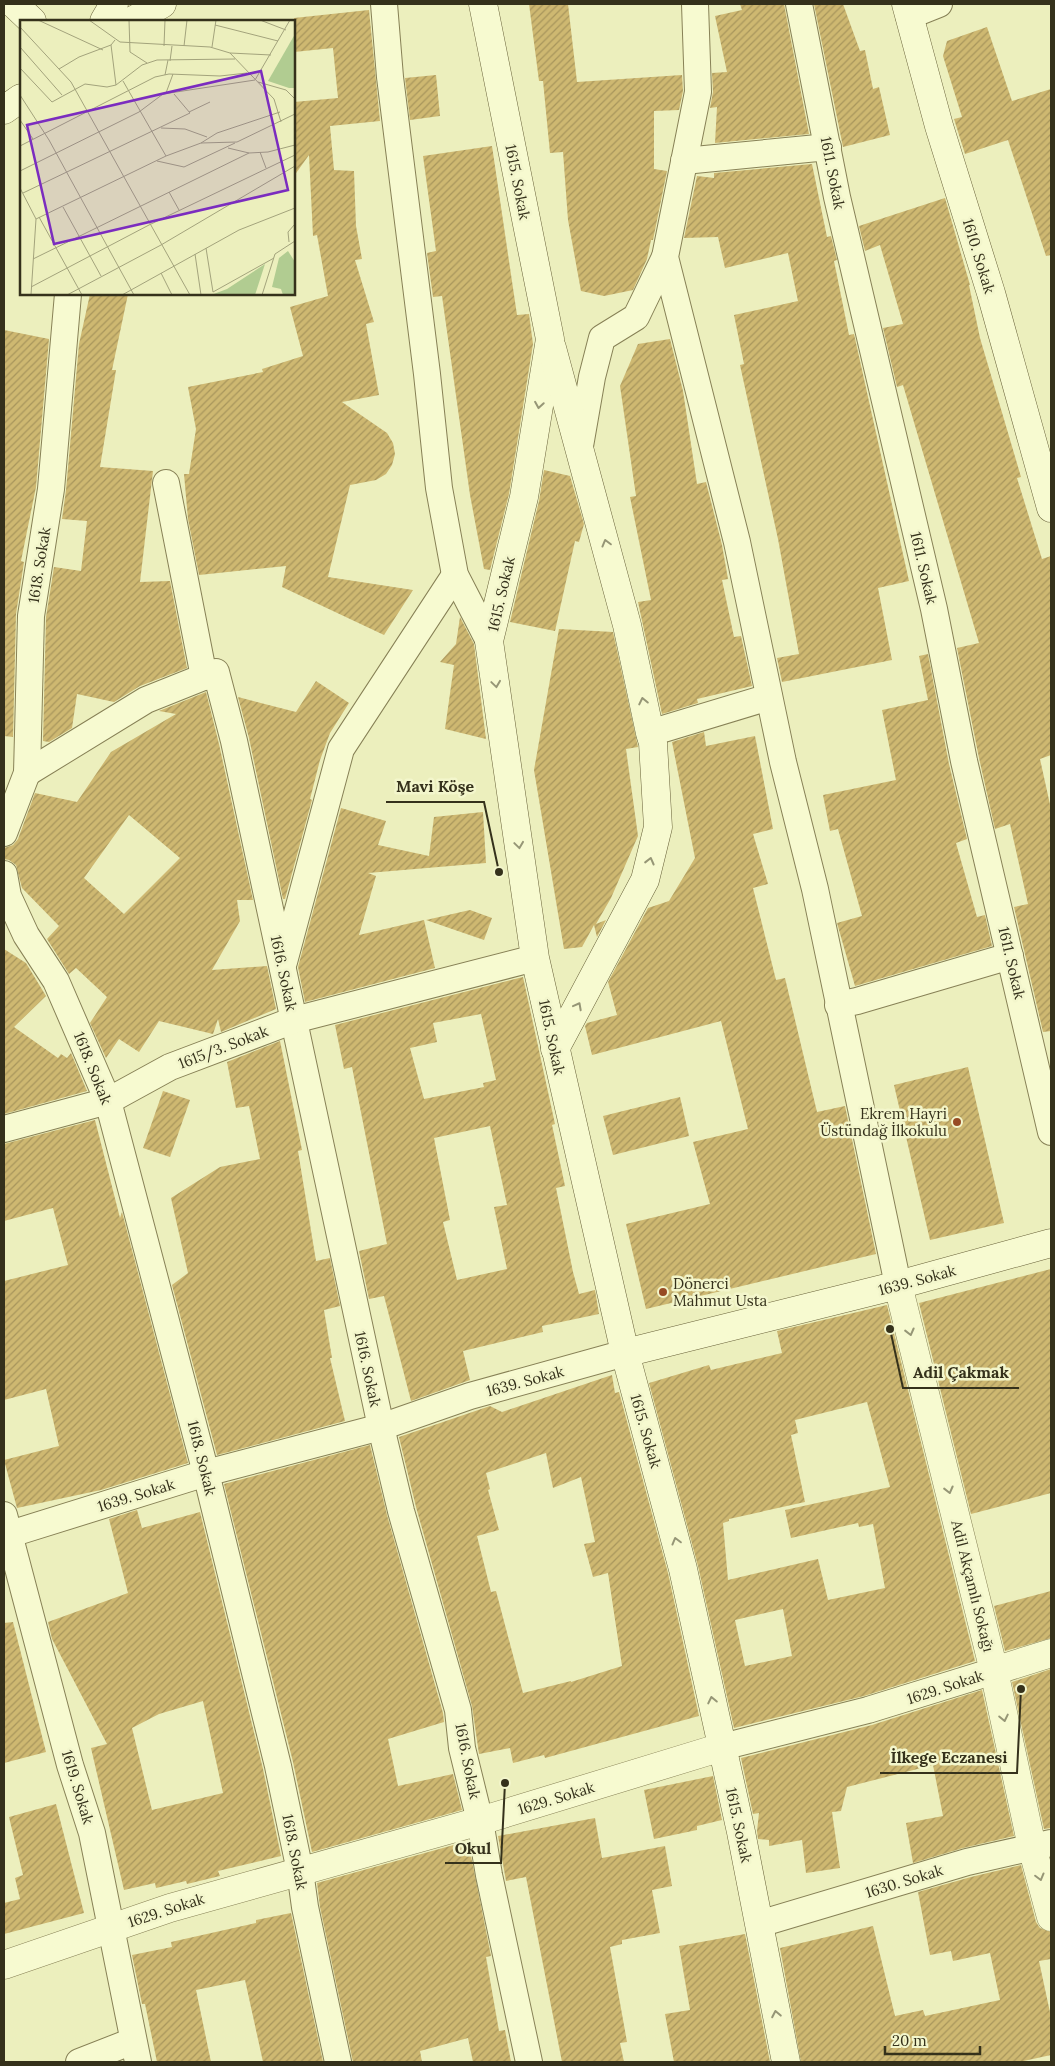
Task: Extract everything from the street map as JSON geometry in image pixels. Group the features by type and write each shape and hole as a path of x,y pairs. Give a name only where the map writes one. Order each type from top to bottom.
{"main road":[{"path":"14,4 31,20"},
{"path":"105,20 114,4"},
{"path":"134,20 162,4"},
{"name":"1615. Sokak","path":"483,4 550,339 524,497 489,641 535,958 625,1353 683,1569 759,1924 786,2062"},
{"name":"1610. Sokak","path":"908,10 939,126 991,293 1051,508"},
{"path":"4,110 20,99"},
{"path":"550,339 627,625 650,733 654,743 658,827 645,880 555,1049"},
{"name":"1639. Sokak","path":"625,1353 898,1285 1051,1244"},
{"name":"Adil Akçamlı Sokağı","path":"898,1285 994,1671 1042,1845 1051,1917"},
{"name":"1629. Sokak","path":"994,1671 1051,1652"},
{"name":"1629. Sokak","path":"4,1965 170,1908 480,1821 722,1747"}],"street":[{"path":"384,4 390,77 427,374 439,488 455,575 489,641"},
{"path":"580,446 602,338 636,317 665,257 698,92 695,4"},
{"name":"1611. Sokak","path":"799,4 837,197 934,608 964,761 1051,1132"},
{"path":"908,10 939,4"},
{"path":"684,161 828,147"},
{"path":"665,257 736,542 783,762 815,889 898,1285"},
{"name":"1618. Sokak","path":"4,833 27,773 31,616 51,489 68,295"},
{"name":"1616. Sokak","path":"166,483 210,675 234,740 381,1427 401,1511 458,1710 462,1748 480,1821 489,1875 529,2062"},
{"path":"282,967 341,749 455,575"},
{"path":"27,773 146,700 210,675"},
{"path":"650,733 769,697"},
{"name":"1618. Sokak","path":"4,874 8,896 26,936 56,981 108,1101 206,1473 278,1766 300,1871 305,1907 338,2062"},
{"path":"838,1005 1010,956"},
{"name":"1615/3. Sokak","path":"4,1130 108,1101 170,1068 294,1020 535,958"},
{"name":"1639. Sokak","path":"5,1529 381,1427 470,1396 625,1353"},
{"name":"1619. Sokak","path":"5,1529 70,1765 92,1833 135,2052"},
{"name":"1629. Sokak","path":"722,1747 876,1708 994,1671"},
{"name":"1630. Sokak","path":"759,1924 967,1862 1042,1845"},
{"path":"79,2062 135,2052"}],"building":[{"path":"529,4 568,4 577,82 682,75 683,91 679,110 654,111 654,169 667,171 653,240 651,240 647,259 633,290 604,296 581,291 568,220 563,152 550,153 543,81 539,81"},
{"path":"740,4 784,4 809,134 715,143 717,107 710,108 713,92 712,73 727,72 715,16 742,10"},
{"path":"814,4 843,4 860,51 865,50 873,89 879,87 890,135 843,147"},
{"path":"369,10 380,121 330,126 334,170 354,171 356,226 362,259 355,260 374,322 366,324 379,395 342,402 387,433 393,443 395,454 392,465 386,474 376,480 350,485 328,577 413,590 384,635 282,587 286,566 199,575 188,519 184,474 189,474 196,429 188,387 263,372 262,369 303,356 290,307 328,296 317,235 313,236 309,155 295,175 295,102 338,98 333,48 295,52 294,18"},
{"path":"987,27 1012,101 1051,89 1051,255 1046,256 1008,140 965,154 954,119 962,117 943,56 947,41"},
{"path":"436,75 440,116 410,120 405,78"},
{"path":"492,146 517,315 529,314 533,344 509,494 490,570 484,569 470,495 442,296 433,297 427,253 436,251 423,156"},
{"path":"812,164 827,237 831,236 837,260 834,261 849,335 854,334 909,581 878,588 892,660 782,682 777,658 799,654 778,539 740,365 744,364 734,315 798,301 788,253 725,268 718,237 684,238 697,176 714,178 714,173"},
{"path":"945,198 970,285 980,338 1021,477 1017,478 1042,559 1051,556 1051,755 1040,759 1051,809 1051,1031 1043,1032 1014,907 1028,904 1010,824 995,829 957,648 979,643 903,385 897,387 883,328 903,324 880,245 865,251 859,226"},
{"path":"90,295 128,295 112,370 116,370 100,467 153,471 140,582 170,581 187,668 140,686 114,702 77,694 72,728 49,742 43,741 46,617 54,567 81,571 87,521 62,519 79,344"},
{"path":"4,330 49,339 36,487 21,561 24,562 16,614 13,737 4,736"},
{"path":"670,339 683,391 697,484 706,482 722,545 728,579 722,580 734,637 741,636 752,686 697,699 698,703 662,714 638,602 651,600 630,497 636,496 620,386 638,344"},
{"path":"544,470 570,476 584,524 579,542 575,541 555,631 510,622 539,501"},
{"path":"460,617 474,644 486,739 445,729 454,665 440,662 456,644"},
{"path":"559,629 613,632 638,747 626,749 638,836 611,898 596,924 606,920 597,937 594,925 582,947 564,949 534,770"},
{"path":"928,654 949,764 967,839 956,843 977,917 985,915 992,946 855,986 837,923 862,916 838,829 830,831 823,795 896,780 882,710 928,700 919,656"},
{"path":"316,681 349,703 330,733 320,760 310,799 312,800 285,899 283,899 249,738 238,697 296,712"},
{"path":"206,692 253,900 237,900 240,921 212,970 267,966 276,1009 221,1032 218,1019 213,1034 159,1021 139,1052 119,1039 106,1058 90,1023 107,997 76,968 69,974 47,939 59,926 22,888 16,865 4,859 4,848 13,845 18,839 35,793 77,802 111,752 176,714 159,711","holes":["129,815 180,858 124,914 84,878"]},
{"path":"704,732 706,746 755,736 773,829 753,834 768,884 753,888 776,980 785,978 817,1112 845,1106 876,1254 646,1309 626,1224 710,1204 693,1142 748,1129 721,1021 592,1055 585,1026 587,1023 617,1015 608,982 648,908 669,901 695,858 672,742"},
{"path":"341,808 386,821 378,845 429,856 434,817 483,812 486,863 368,873 376,876 359,935 424,920 435,968 305,1002 298,967"},
{"path":"470,910 492,918 484,940 426,920"},
{"path":"4,949 26,963 46,996 14,1027 58,1058 61,1054 67,1058 71,1053 87,1091 4,1114"},
{"path":"523,977 555,1124 552,1125 565,1186 556,1188 573,1272 579,1294 595,1290 599,1314 542,1326 543,1332 463,1351 470,1380 411,1401 384,1296 369,1299 359,1251 387,1244 352,1067 344,1069 335,1025","holes":["481,1014 496,1080 483,1083 484,1087 424,1099 410,1048 437,1042 433,1023","490,1126 507,1205 494,1207 507,1269 457,1280 443,1222 450,1220 434,1138"]},
{"path":"280,1041 302,1150 298,1151 316,1261 330,1258 340,1306 324,1310 332,1358 330,1358 345,1421 217,1455 172,1285 188,1273 171,1198 220,1167 260,1159 249,1106 236,1108 227,1062"},
{"name":"Ekrem Hayri Üstündağ İlkokulu","path":"968,1067 1004,1223 930,1240 894,1085"},
{"path":"163,1091 190,1100 170,1157 143,1148"},
{"path":"680,1097 689,1136 613,1155 603,1116"},
{"path":"95,1120 120,1218 122,1212 188,1463 101,1490 17,1508 4,1460 59,1446 46,1389 4,1400 4,1281 68,1265 53,1208 4,1221 4,1144"},
{"path":"1051,1269 1051,1493 971,1514 919,1303"},
{"path":"887,1305 975,1661 864,1696 734,1728 698,1566 649,1383 709,1365 711,1370 782,1353 777,1331","holes":["867,1402 890,1487 785,1510 791,1538 858,1523 859,1527 873,1524 885,1588 828,1600 818,1559 728,1580 723,1523 729,1521 729,1519 805,1502 791,1435 798,1433 795,1420","783,1609 792,1656 745,1666 735,1620"]},
{"path":"612,1375 615,1393 619,1392 668,1573 699,1716 545,1758 544,1755 513,1763 510,1748 479,1754 472,1706 416,1507 399,1437 490,1406 502,1412","holes":["546,1453 553,1488 581,1477 595,1542 584,1544 593,1577 608,1573 622,1666 571,1682 523,1693 496,1591 491,1592 477,1536 499,1530 488,1490 490,1489 486,1473"]},
{"path":"370,1445 387,1515 444,1722 388,1739 398,1786 453,1774 462,1810 312,1852 293,1762 224,1484"},
{"path":"137,1510 142,1528 200,1512 263,1769 281,1856 218,1871 220,1876 187,1884 186,1881 156,1888 155,1883 124,1890 91,1748 107,1744 52,1639 48,1622 128,1593 109,1519","holes":["203,1701 223,1793 152,1810 132,1728 159,1714"]},
{"path":"1051,1591 1051,1638 1005,1651 994,1606"},
{"path":"13,1622 46,1752 4,1763 4,1623"},
{"path":"1051,1669 1051,1828 1044,1829 1012,1682"},
{"path":"982,1690 1014,1836 963,1848 913,1863 906,1823 943,1816 933,1765 847,1787 841,1811 832,1812 840,1868 806,1873 802,1840 769,1846 769,1840 758,1839 759,1813 753,1814 741,1758 872,1725"},
{"path":"713,1776 722,1820 697,1826 697,1830 654,1839 644,1790"},
{"path":"56,1804 84,1913 4,1934 4,1903 20,1899 15,1878 23,1875 9,1817"},
{"path":"595,1818 602,1858 665,1846 672,1886 652,1890 660,1933 622,1940 622,1944 610,1947 627,2042 620,2043 624,2062 562,2062 526,1877 506,1881 498,1836"},
{"path":"468,1841 491,1956 486,1957 499,2031 505,2030 511,2062 473,2062 468,2038 420,2051 422,2062 353,2062 320,1907 317,1883"},
{"path":"1021,1865 1036,1922 1040,1928 1051,1932 1051,1959 1039,1961 1051,2017 1051,2055 1019,2062 801,2062 780,1948 873,1926 895,2016 923,2010 925,2016 1000,2000 990,1953 953,1961 951,1951 930,1955 918,1892"},
{"path":"291,1913 323,2062 263,2062 245,1980 196,1990 211,2062 157,2062 145,2004 142,2004 132,1955 172,1947 171,1942"},
{"path":"745,1934 770,2062 674,2062 665,2014 690,2010 679,1946"}],"place":[{"name":"Mavi Köşe","path":"499,872"},
{"name":"Ekrem Hayri Üstündağ İlkokulu","path":"957,1122"},
{"name":"Dönerci Mahmut Usta","path":"663,1292"},
{"name":"Adil Çakmak","path":"890,1329"},
{"name":"İlkege Eczanesi","path":"1021,1689"},
{"name":"Okul","path":"505,1783"}]}
